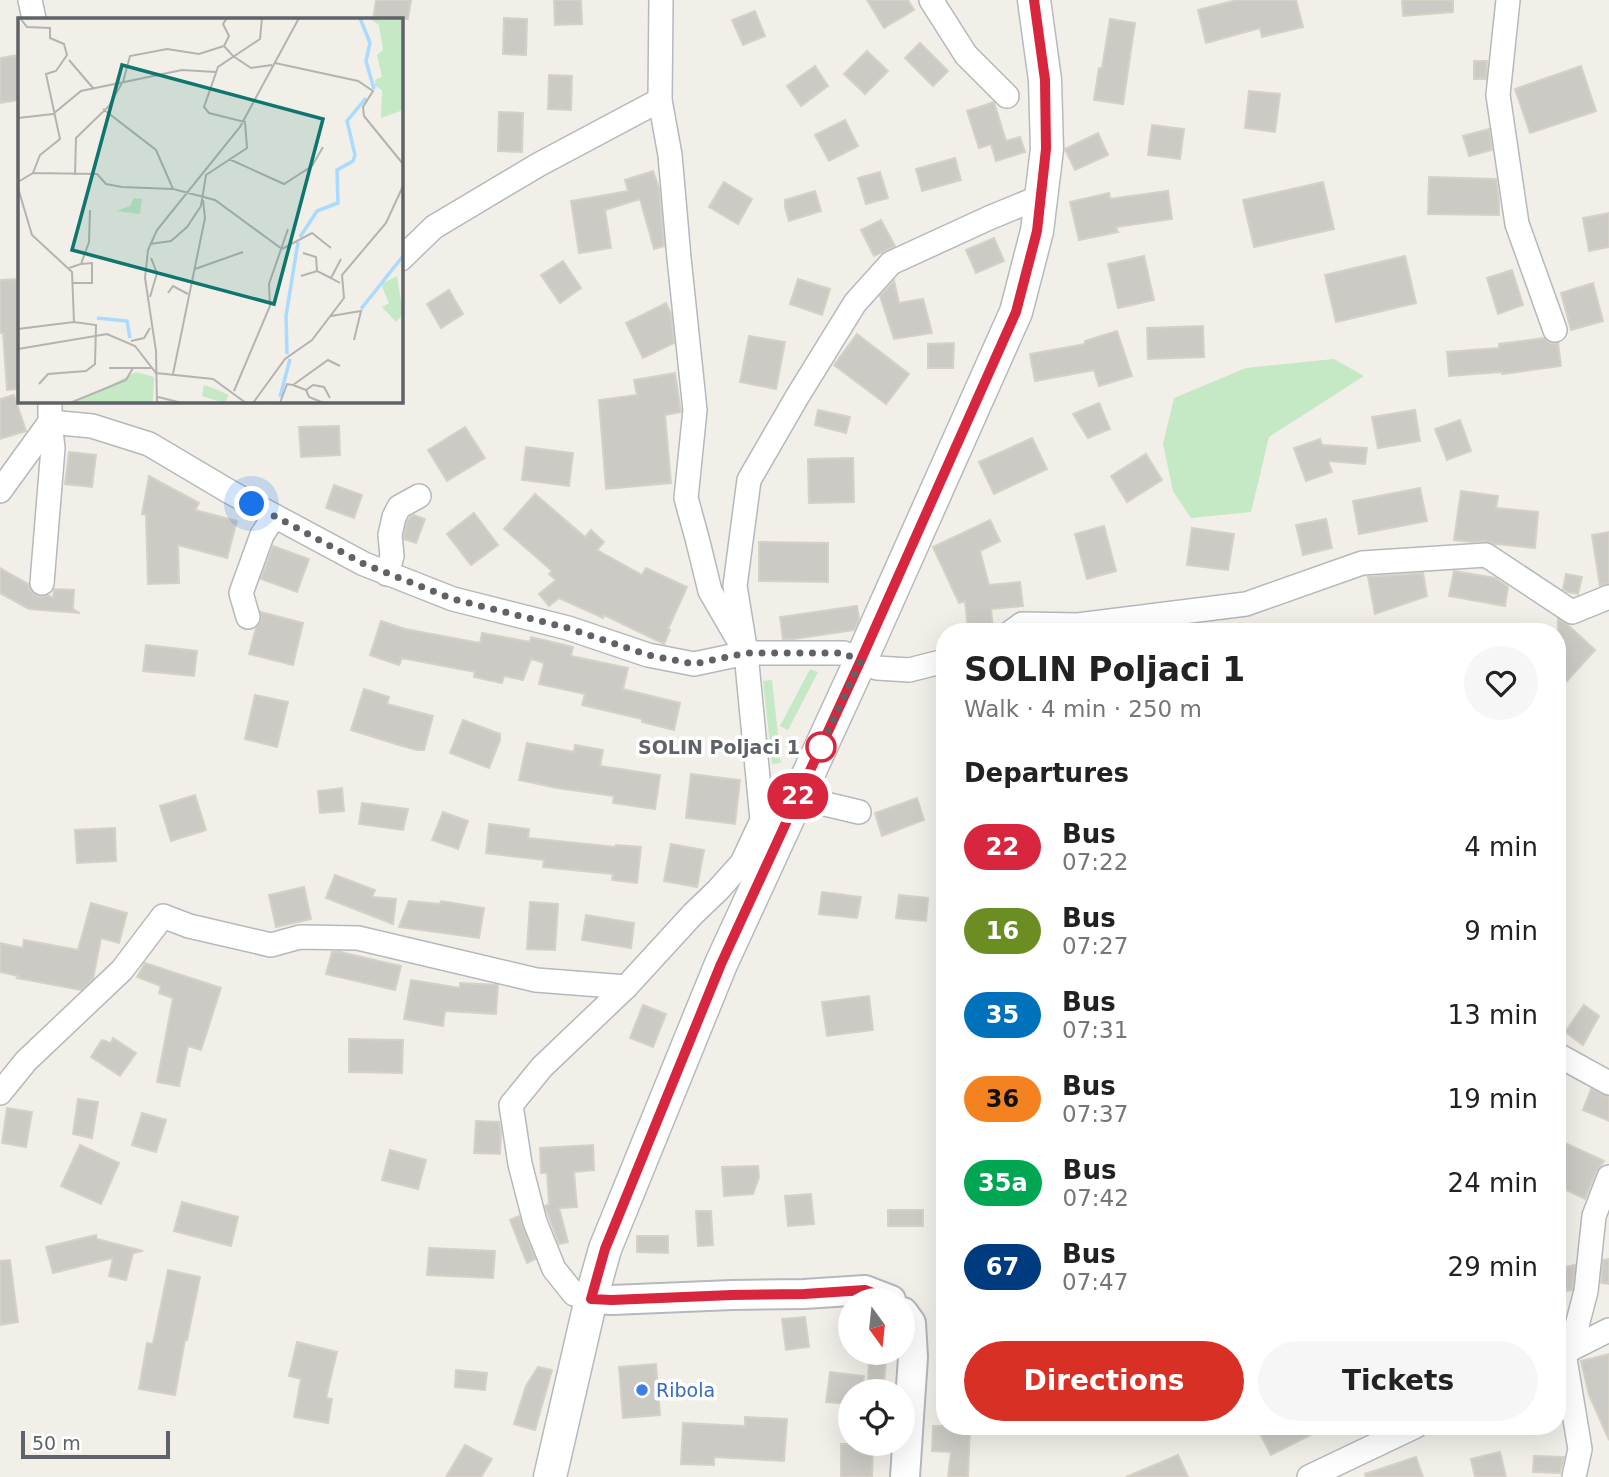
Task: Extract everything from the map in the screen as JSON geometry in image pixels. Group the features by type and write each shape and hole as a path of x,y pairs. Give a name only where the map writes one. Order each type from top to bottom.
{"main road":[{"path":"550,1477 605,1249 741,918 860,662 1016,312 1037,231 1046,149 1045,80 1034,0"}],"street":[{"path":"30,0 34,18"},
{"path":"661,0 660,100 670,155 695,411 686,498 710,591 746,653"},
{"path":"931,0 966,55 1007,96"},
{"path":"1508,0 1498,95 1517,223 1555,330"},
{"path":"402,259 434,227 538,165 660,100"},
{"path":"838,1292 612,1300 591,1299 575,1294 554,1269 536,1222 520,1164 512,1105 542,1067 626,986 742,863 762,820 746,653 735,586 749,480 797,397 855,303 891,263 1040,197"},
{"path":"50,411 149,444 230,492 364,564 453,599 568,628 648,655 694,664 746,653 844,653 877,668 909,670 936,663"},
{"path":"0,491 50,411"},
{"path":"42,583 53,448 50,411"},
{"path":"387,573 392,556 390,536 394,517 399,507 419,496"},
{"path":"248,617 241,593 262,535 274,516"},
{"path":"1094,623 1246,604 1362,563 1486,555 1572,612 1609,597"},
{"path":"795,802 821,803 859,812"},
{"path":"0,1093 26,1061 122,970 163,916 189,926 271,945 300,937 358,938 536,980 626,986"},
{"path":"1566,1059 1609,1083"},
{"path":"1566,1347 1586,1291 1594,1216 1609,1177"},
{"path":"1566,1352 1609,1330"},
{"path":"905,1477 912,1365"},
{"path":"1566,1365 1580,1449 1574,1477"},
{"path":"1309,1477 1397,1435"}],"green space":[{"path":"1334,359 1364,376 1269,437 1251,512 1191,518 1173,491 1163,444 1174,398 1246,368"},
{"path":"810,669 818,672 788,730 780,726"},
{"path":"772,680 781,763 772,764 763,681"}],"building":[{"path":"376,0 411,0 408,19 373,18"},
{"path":"554,0 581,0 582,24 555,25"},
{"path":"867,0 908,0 914,10 884,28"},
{"path":"1237,0 1296,0 1303,27 1262,37 1260,28 1206,43 1198,10"},
{"path":"1402,0 1453,0 1453,12 1403,16"},
{"path":"755,11 765,36 743,45 732,20"},
{"path":"504,18 527,19 526,55 503,54"},
{"path":"1110,19 1135,23 1123,104 1094,100"},
{"path":"920,43 948,71 933,86 905,58"},
{"path":"867,51 888,71 865,94 844,74"},
{"path":"18,55 18,100 0,103 0,58"},
{"path":"1474,61 1487,61 1486,79 1474,79"},
{"path":"815,66 828,86 801,106 787,86"},
{"path":"1581,66 1596,111 1530,133 1515,89"},
{"path":"549,75 572,76 571,110 548,109"},
{"path":"1249,91 1280,94 1275,132 1245,128"},
{"path":"994,102 1006,141 1020,137 1025,152 996,161 991,144 979,148 967,111"},
{"path":"499,112 523,113 522,152 498,151"},
{"path":"845,120 858,146 829,161 815,135"},
{"path":"1152,125 1184,129 1180,159 1148,155"},
{"path":"1489,129 1492,150 1469,156 1463,136"},
{"path":"1098,133 1108,155 1075,170 1065,149"},
{"path":"955,158 961,180 922,191 916,169"},
{"path":"653,171 659,188 664,246 654,249 640,199 605,210 611,248 579,253 571,201 628,191 625,180"},
{"path":"880,172 888,198 866,204 858,178"},
{"path":"1429,177 1496,179 1499,215 1428,214"},
{"path":"724,182 752,199 738,224 709,207"},
{"path":"1323,182 1334,229 1254,247 1243,200"},
{"path":"815,191 821,211 789,221 785,200"},
{"path":"1168,191 1172,219 1116,227 1118,232 1079,240 1070,202 1109,193 1110,199"},
{"path":"1609,213 1609,247 1589,251 1583,218"},
{"path":"881,220 895,246 874,256 861,230"},
{"path":"994,238 1004,261 976,273 966,250"},
{"path":"1144,256 1154,300 1118,308 1108,264"},
{"path":"1405,256 1416,303 1336,322 1325,275"},
{"path":"563,261 581,288 560,303 541,275"},
{"path":"1512,270 1523,305 1498,314 1487,278"},
{"path":"18,279 18,389 7,390 3,333 0,333 0,280"},
{"path":"798,279 830,289 822,315 790,304"},
{"path":"894,281 899,303 923,299 932,333 894,339 880,296"},
{"path":"1593,283 1603,321 1571,330 1561,293"},
{"path":"449,290 463,314 441,328 427,304"},
{"path":"666,303 671,314 674,343 643,358 626,323"},
{"path":"1203,326 1204,357 1148,359 1147,328"},
{"path":"1117,331 1132,376 1099,386 1094,370 1035,381 1030,354 1085,344 1085,341"},
{"path":"857,334 909,374 886,404 834,365"},
{"path":"749,336 785,342 776,389 740,382"},
{"path":"1544,338 1552,344 1558,343 1561,366 1502,374 1449,376 1447,352 1499,348 1499,344"},
{"path":"954,343 953,368 928,368 928,344"},
{"path":"675,373 681,412 665,415 671,483 606,489 599,400 637,395 634,380"},
{"path":"14,395 26,431 0,439 0,399"},
{"path":"1099,403 1110,429 1088,438 1073,414"},
{"path":"818,410 850,417 846,433 815,425"},
{"path":"1415,410 1420,441 1378,448 1372,417"},
{"path":"1460,420 1471,451 1447,460 1435,429"},
{"path":"339,426 340,455 301,457 299,427"},
{"path":"465,427 485,458 447,481 428,450"},
{"path":"1032,438 1047,469 994,494 979,462"},
{"path":"1320,439 1322,445 1367,448 1365,464 1328,461 1332,472 1306,481 1294,448"},
{"path":"526,447 573,453 569,486 522,480"},
{"path":"69,452 96,455 92,487 65,484"},
{"path":"1146,454 1162,480 1127,502 1111,476"},
{"path":"853,458 854,502 809,503 808,459"},
{"path":"149,476 199,503 195,510 237,521 227,558 178,545 179,583 148,584 146,515 142,514"},
{"path":"334,485 362,495 354,518 326,508"},
{"path":"1420,488 1427,521 1359,534 1353,501"},
{"path":"1461,491 1498,496 1496,508 1538,512 1535,548 1454,540"},
{"path":"535,494 585,537 591,530 604,542 597,550 642,575 646,568 687,587 664,644 604,615 603,618 559,598 549,606 539,594 556,580 549,574 552,571 504,529"},
{"path":"474,513 498,545 471,565 447,534"},
{"path":"414,515 425,519 416,543 404,539 407,522"},
{"path":"1326,519 1332,548 1303,555 1296,525"},
{"path":"990,520 1000,541 980,551 989,585 1020,582 1023,606 991,609 992,623 967,623 965,601 959,603 933,547"},
{"path":"1104,526 1116,571 1087,579 1075,534"},
{"path":"1192,528 1234,534 1228,570 1187,565"},
{"path":"1609,532 1609,583 1600,586 1592,535"},
{"path":"759,542 828,543 828,582 759,581"},
{"path":"273,546 309,559 297,592 261,579"},
{"path":"0,568 28,584 30,590 40,597 48,595 53,598 54,589 74,590 73,609 80,613 29,609 0,593"},
{"path":"1454,571 1495,578 1508,587 1505,606 1449,596"},
{"path":"1423,573 1427,596 1375,614 1368,577"},
{"path":"1566,574 1582,577 1578,594 1563,589"},
{"path":"857,606 859,619 854,630 783,639 780,617"},
{"path":"261,612 303,623 293,665 249,654 256,628 261,621"},
{"path":"381,621 405,629 480,643 482,633 530,642 531,637 573,647 571,656 628,668 623,689 680,703 674,730 642,722 642,719 582,705 585,694 539,684 544,663 531,659 523,680 504,676 502,683 474,677 475,672 402,658 399,665 370,655"},
{"path":"1566,624 1595,650 1566,680"},
{"path":"146,645 197,651 194,676 143,671"},
{"path":"364,689 389,697 387,704 433,716 424,750 351,730"},
{"path":"255,695 288,702 277,747 245,739"},
{"path":"463,720 500,734 489,768 450,753"},
{"path":"527,743 574,752 575,745 603,750 600,766 660,775 655,809 613,803 614,796 519,780"},
{"path":"691,774 740,780 735,824 686,818"},
{"path":"342,788 344,811 320,813 318,791"},
{"path":"195,795 206,830 171,841 160,806"},
{"path":"917,798 924,820 882,836 875,813"},
{"path":"362,803 408,809 403,830 359,824"},
{"path":"443,812 468,821 458,849 432,840"},
{"path":"489,824 529,829 528,838 641,847 637,883 612,880 613,874 543,867 544,860 486,853"},
{"path":"115,828 116,861 77,863 75,830"},
{"path":"671,844 704,850 697,887 664,881"},
{"path":"335,875 375,890 372,897 396,899 393,924 326,898"},
{"path":"304,887 311,919 276,927 269,895"},
{"path":"822,892 861,897 857,918 819,914"},
{"path":"899,895 928,898 926,921 896,918"},
{"path":"409,901 440,904 441,901 484,908 479,938 399,927"},
{"path":"530,902 558,904 555,950 527,949"},
{"path":"91,903 127,913 119,943 101,938 93,979 81,990 17,978 18,976 0,972 0,943 23,948 24,940 78,950"},
{"path":"586,915 634,923 631,948 582,940"},
{"path":"332,952 401,966 395,990 326,974"},
{"path":"145,963 221,988 201,1050 188,1046 179,1086 157,1082 173,998 159,993 161,986 137,977"},
{"path":"411,980 460,988 460,983 498,985 496,1014 445,1011 443,1026 404,1019"},
{"path":"869,996 873,1030 827,1036 822,1002"},
{"path":"643,1005 666,1014 653,1047 630,1038"},
{"path":"1584,1005 1599,1016 1583,1045 1566,1031"},
{"path":"113,1038 136,1053 120,1076 91,1057 102,1040 111,1043"},
{"path":"349,1039 403,1040 402,1073 349,1072"},
{"path":"1591,1089 1609,1097 1609,1121 1583,1110"},
{"path":"78,1099 98,1102 92,1138 73,1134"},
{"path":"7,1108 32,1112 26,1147 2,1143"},
{"path":"142,1113 166,1120 156,1152 132,1145"},
{"path":"476,1121 499,1122 500,1154 474,1153"},
{"path":"1566,1143 1604,1161 1596,1172 1585,1199 1566,1190"},
{"path":"80,1145 119,1163 101,1204 61,1186"},
{"path":"593,1145 594,1170 574,1172 577,1207 559,1208 568,1242 559,1244 545,1206 549,1204 547,1173 541,1173 540,1148"},
{"path":"390,1150 426,1160 418,1189 382,1180"},
{"path":"758,1166 759,1177 753,1194 724,1196 722,1167"},
{"path":"811,1194 814,1224 788,1226 785,1196"},
{"path":"182,1202 238,1217 231,1246 174,1231"},
{"path":"888,1210 923,1210 923,1226 888,1226"},
{"path":"696,1211 711,1211 713,1245 698,1246"},
{"path":"519,1216 535,1259 527,1263 510,1220"},
{"path":"96,1235 97,1239 143,1251 133,1253 126,1280 109,1276 113,1258 53,1273 46,1247"},
{"path":"637,1236 668,1236 668,1253 637,1252"},
{"path":"429,1248 495,1251 493,1278 427,1275"},
{"path":"1609,1259 1609,1284 1601,1283 1603,1260"},
{"path":"10,1260 18,1322 0,1325 0,1261"},
{"path":"1575,1265 1572,1290 1566,1291 1566,1267"},
{"path":"168,1270 200,1277 175,1395 139,1389 147,1343 153,1344"},
{"path":"805,1317 809,1347 786,1350 782,1319"},
{"path":"297,1342 337,1352 326,1398 332,1399 328,1423 294,1417 301,1379 289,1376"},
{"path":"1609,1354 1609,1440 1589,1395 1581,1361"},
{"path":"656,1364 660,1415 623,1418 619,1367"},
{"path":"869,1365 886,1365 884,1379 868,1379"},
{"path":"538,1367 552,1370 535,1430 514,1424 526,1386"},
{"path":"456,1370 487,1373 485,1390 455,1387"},
{"path":"830,1372 864,1376 864,1379 838,1379 838,1403 826,1402"},
{"path":"745,1417 787,1419 784,1461 714,1457 714,1465 681,1464 683,1423 745,1426"},
{"path":"933,1426 936,1426 936,1435 970,1435 968,1477 948,1477 951,1452 932,1451"},
{"path":"1261,1435 1310,1435 1271,1455"},
{"path":"465,1445 492,1459 481,1477 446,1477"},
{"path":"1500,1452 1506,1477 1475,1477 1471,1459"},
{"path":"1178,1455 1188,1477 1126,1477"},
{"path":"841,1456 873,1456 872,1477 841,1477"},
{"path":"1534,1456 1564,1457 1560,1473 1533,1472"},
{"path":"1416,1457 1423,1477 1366,1477 1365,1474"}],"bus line":[{"name":"22","path":"838,1292 591,1299 605,1249 721,964 860,662 1016,312 1037,231 1046,149 1045,80 1034,0"}],"place":[{"name":"SOLIN Poljaci 1","path":"821,747"},
{"name":"Ribola","path":"642,1390"}],"route":[{"path":"252,504 364,564 453,599 568,628 648,655 694,664 746,653 844,653 860,662 821,747"}]}
